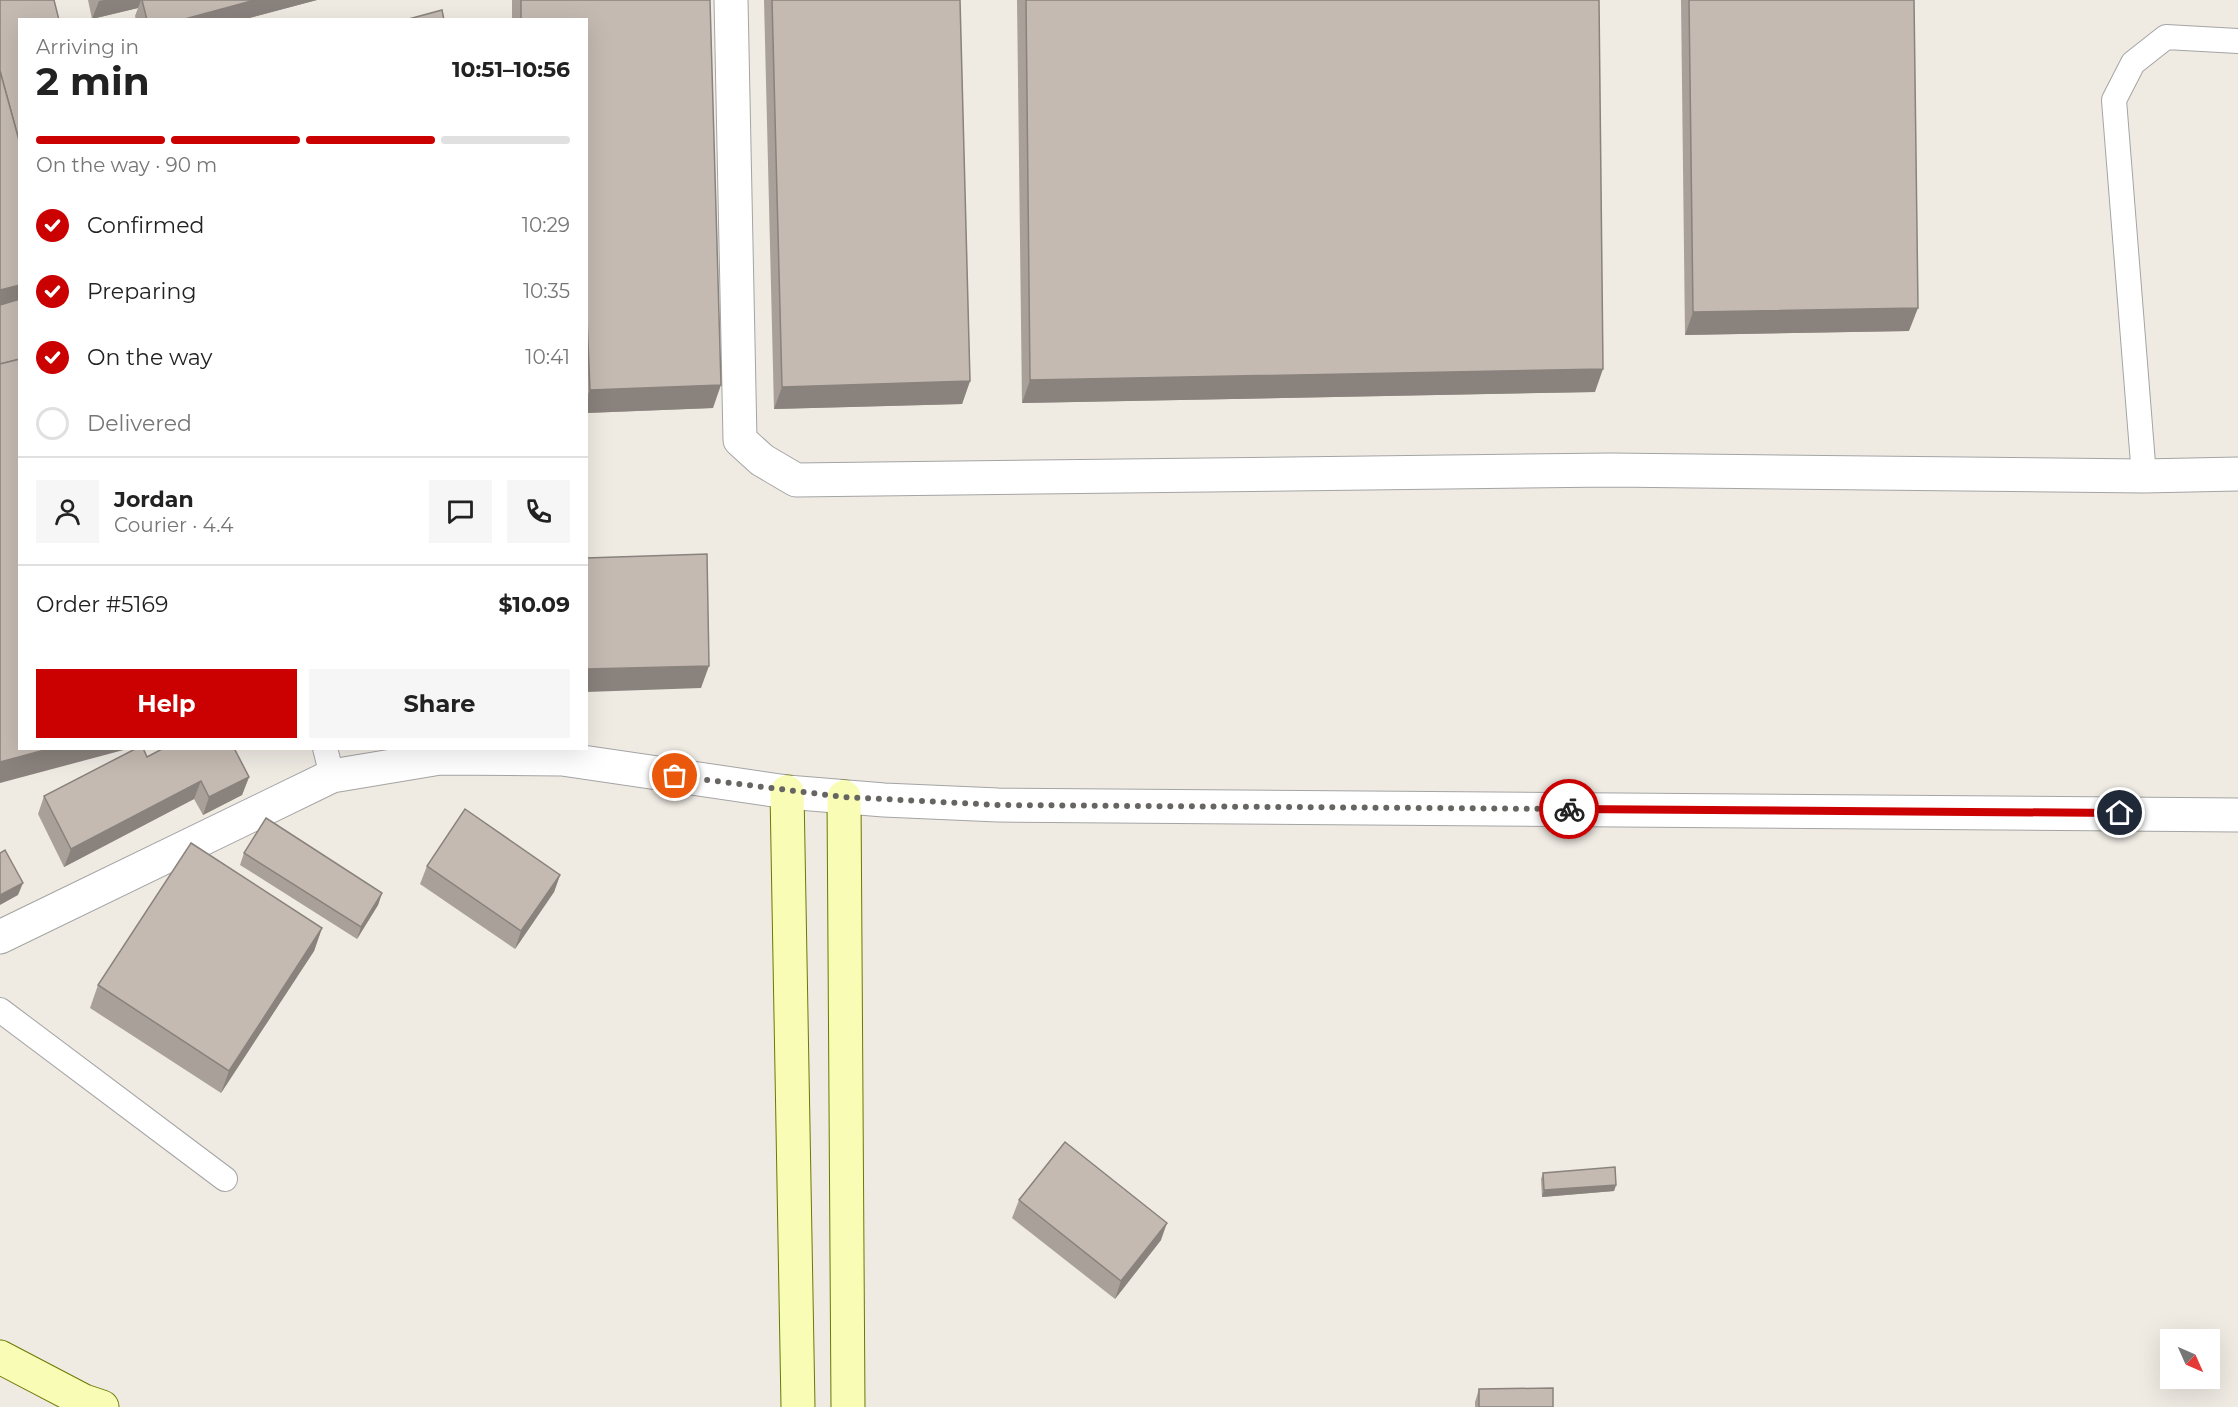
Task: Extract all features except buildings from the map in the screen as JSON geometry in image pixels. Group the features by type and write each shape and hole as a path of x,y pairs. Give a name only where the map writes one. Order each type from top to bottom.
{"street":[{"path":"731,0 740,440 762,460 796,480 1611,470 2144,476 2238,474"},
{"path":"0,937 328,762 440,758 562,759 787,792 844,797 1093,807 2238,814"},
{"path":"787,792 798,1407"},
{"path":"844,797 848,1407"},
{"path":"0,1357 84,1401 102,1407"}],"lane":[{"path":"2144,476 2114,100 2133,63 2166,37 2238,41"},
{"path":"0,1010 225,1179"}],"way so far":[{"path":"675,776 787,792 884,800 998,805 1569,809"}],"route":[{"path":"1569,809 2120,813"}]}
